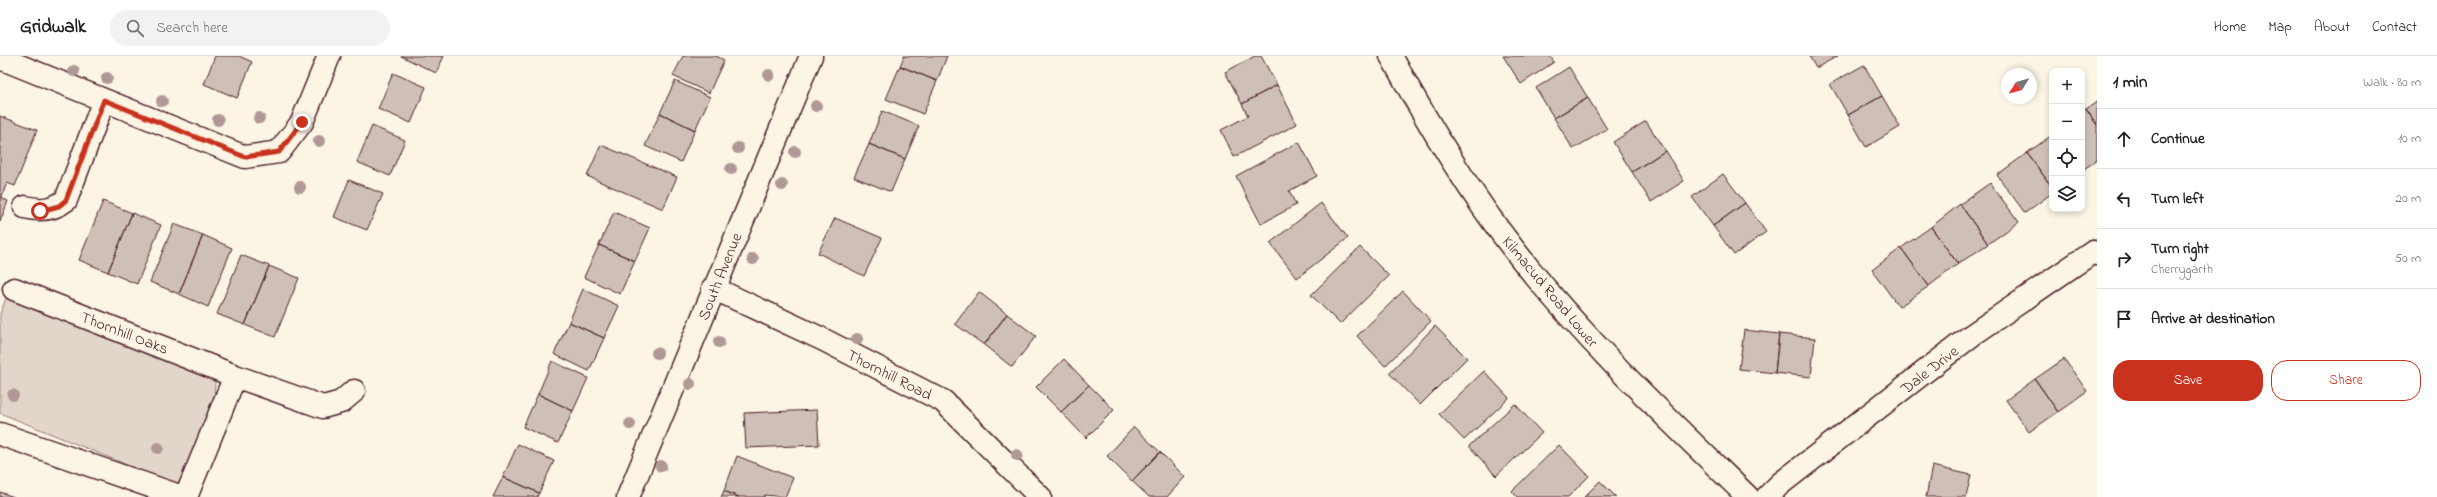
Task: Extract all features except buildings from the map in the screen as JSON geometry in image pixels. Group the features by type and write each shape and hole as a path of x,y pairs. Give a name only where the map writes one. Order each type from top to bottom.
{"street":[{"path":"0,58 245,157 279,152 302,122 329,56"},
{"name":"South Avenue","path":"628,497 713,288 811,56"},
{"name":"Kilmacud Road Lower","path":"1391,56 1434,133 1512,247 1609,360 1748,497"},
{"path":"25,207 40,211 59,206 66,200 104,100"},
{"name":"Dale Drive","path":"1767,497 1780,484 1972,335 2096,251"},
{"name":"Thornhill Road","path":"713,288 822,339 943,402 1040,497"},
{"name":"Thornhill Oaks","path":"14,289 235,376 323,407 341,402 354,390"},
{"path":"186,497 235,376"},
{"path":"0,434 182,497"}],"shaded area":[{"path":"6,298 215,381 214,401 179,486 0,413 0,314"}],"route":[{"path":"40,211 59,206 66,200 104,100 245,157 279,152 302,122"}]}
